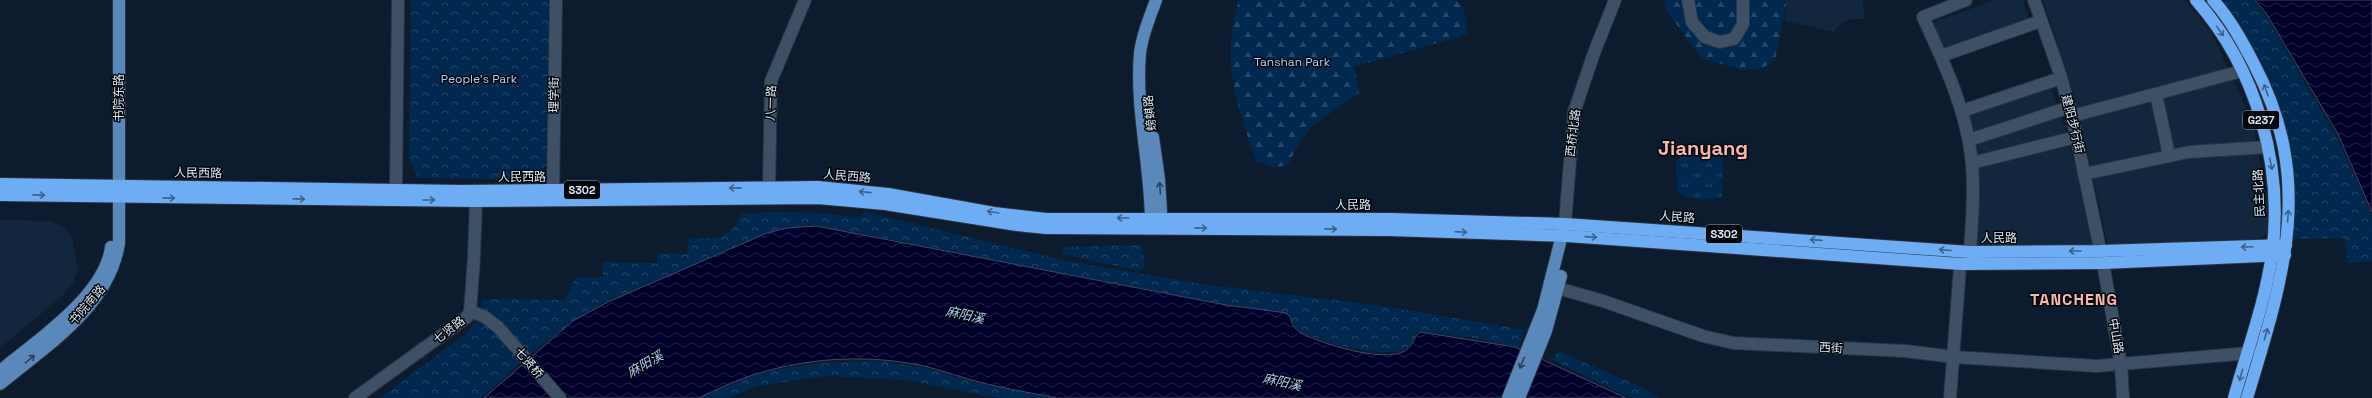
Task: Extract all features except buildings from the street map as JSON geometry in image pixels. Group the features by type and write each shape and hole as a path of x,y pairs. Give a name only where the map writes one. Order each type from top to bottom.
{"highway":[{"name":"民主北路","path":"2196,0 2228,44 2242,71 2263,127 2273,170 2276,206 2272,251 2264,290 2234,398"},
{"name":"G237","path":"2213,0 2241,39 2262,80 2279,125 2288,167 2289,204 2286,250 2278,295 2247,398"},
{"name":"人民西路","path":"0,184 116,191 476,201 818,198 885,204 1017,225 1046,228 1157,223"},
{"name":"人民西路","path":"0,195 116,191 553,191 818,187 888,194 994,212 1046,219 1157,223"},
{"name":"人民路","path":"1157,223 1390,219 1961,264 2286,250"},
{"name":"人民路","path":"1564,232 1850,242 1966,252 2102,257"}],"main road":[{"name":"书院东路","path":"113,0 116,191"},
{"name":"书院东路","path":"116,191 119,0"},
{"path":"1156,0 1140,53 1141,98 1150,179 1157,223"},
{"name":"螃蜞路","path":"1157,223 1159,179 1148,101 1147,60 1153,29 1163,0"},
{"path":"0,371 70,312 98,282 111,252 116,191"},
{"name":"书院南路","path":"0,384 75,321 105,286 115,265 117,254 116,191"},
{"path":"1519,398 1554,287 1564,232"},
{"path":"1508,398 1541,330"}],"street":[{"path":"396,190 398,0"},
{"name":"理学街","path":"553,191 556,0"},
{"name":"八一路","path":"769,188 771,81 805,0"},
{"name":"西桥北路","path":"1564,232 1574,112 1594,52 1615,0"},
{"path":"1688,0 1692,22 1705,37 1720,42 1734,39 1743,24 1743,0"},
{"path":"1950,398 1961,264 1966,252 1973,208 1972,163 1969,140 1962,111 1941,56 1923,17 1966,0"},
{"name":"建阳步行街","path":"2034,0 2071,112 2102,257"},
{"path":"1941,56 2042,21"},
{"path":"1969,140 2071,112 2156,94 2242,71"},
{"path":"1962,111 2061,78"},
{"path":"2156,94 2169,154"},
{"path":"1972,163 2076,137"},
{"path":"2084,174 2169,154 2227,148 2268,147"},
{"name":"七贤路","path":"355,398 463,322 470,311 476,201"},
{"name":"中山路","path":"2102,257 2121,364 2123,398"},
{"name":"西街","path":"1554,287 1703,336 1733,343 1905,351 1954,357 2054,364 2121,364 2261,352"},
{"name":"七贤桥","path":"470,311 485,317 498,327 560,398"}],"shaded area":[{"path":"1787,0 1863,0 1864,19 1853,19 1842,22 1834,32 1785,21"},
{"path":"1995,0 2023,0 2029,20 1947,57 1933,31 1936,21"},
{"path":"2043,0 2185,0 2211,32 2253,123 2267,202 2267,233 2259,239 2108,245 2077,106"},
{"path":"2051,86 2067,135 2094,242 2087,246 1980,247 1976,243 1977,156 1967,104"},
{"path":"0,220 51,221 65,228 72,238 78,268 73,283 61,297 0,348"}],"green space":[{"name":"People's Park","path":"411,0 549,0 548,160 539,180 418,178 409,158"},
{"name":"Tanshan Park","path":"1239,0 1455,0 1463,6 1468,32 1462,36 1354,67 1360,92 1313,125 1302,138 1287,166 1273,167 1256,161 1237,101 1233,82 1231,43 1233,22"},
{"path":"1664,0 1787,0 1775,59 1763,68 1743,70 1701,58 1666,10"},
{"path":"2220,0 2253,0 2266,16 2336,136 2372,215 2372,262 2348,263 2344,238 2292,239 2290,236 2292,167 2283,126"},
{"path":"1680,157 1720,157 1723,160 1722,197 1699,199 1687,197 1677,192 1676,161"},
{"path":"770,212 828,213 858,218 865,212 1066,261 1208,285 1383,306 1525,330 1519,347 1475,338 1417,331 1411,344 1403,350 1379,352 1363,350 1328,342 1300,331 1292,324 1289,313 1223,304 816,225 777,229 601,304 553,336 481,398 380,398 467,333 480,314 483,299 565,300 576,277 603,277 603,262 657,263 657,253 687,254 689,238 714,238 727,234 737,223 742,214"},
{"path":"1142,245 1145,269 1137,270 1062,254 1062,247"},
{"path":"1558,351 1639,386 1659,398 1632,398 1552,360"},
{"path":"882,361 925,368 979,383 1053,398 998,398 906,380 826,376 757,386 729,398 702,398 746,378 767,372 812,364"}],"water":[{"path":"2255,0 2372,0 2372,212 2338,134 2266,13"},
{"name":"麻阳溪","path":"816,226 1226,305 1287,313 1294,327 1309,337 1336,346 1368,353 1383,355 1405,351 1420,332 1515,347 1626,398 1057,398 983,383 924,366 896,361 838,359 780,367 752,375 726,385 700,398 484,398 573,321 608,302 767,233 787,228"}],"district":[{"name":"Jianyang","path":"1703,148"},
{"name":"TANCHENG","path":"2074,299"}]}
